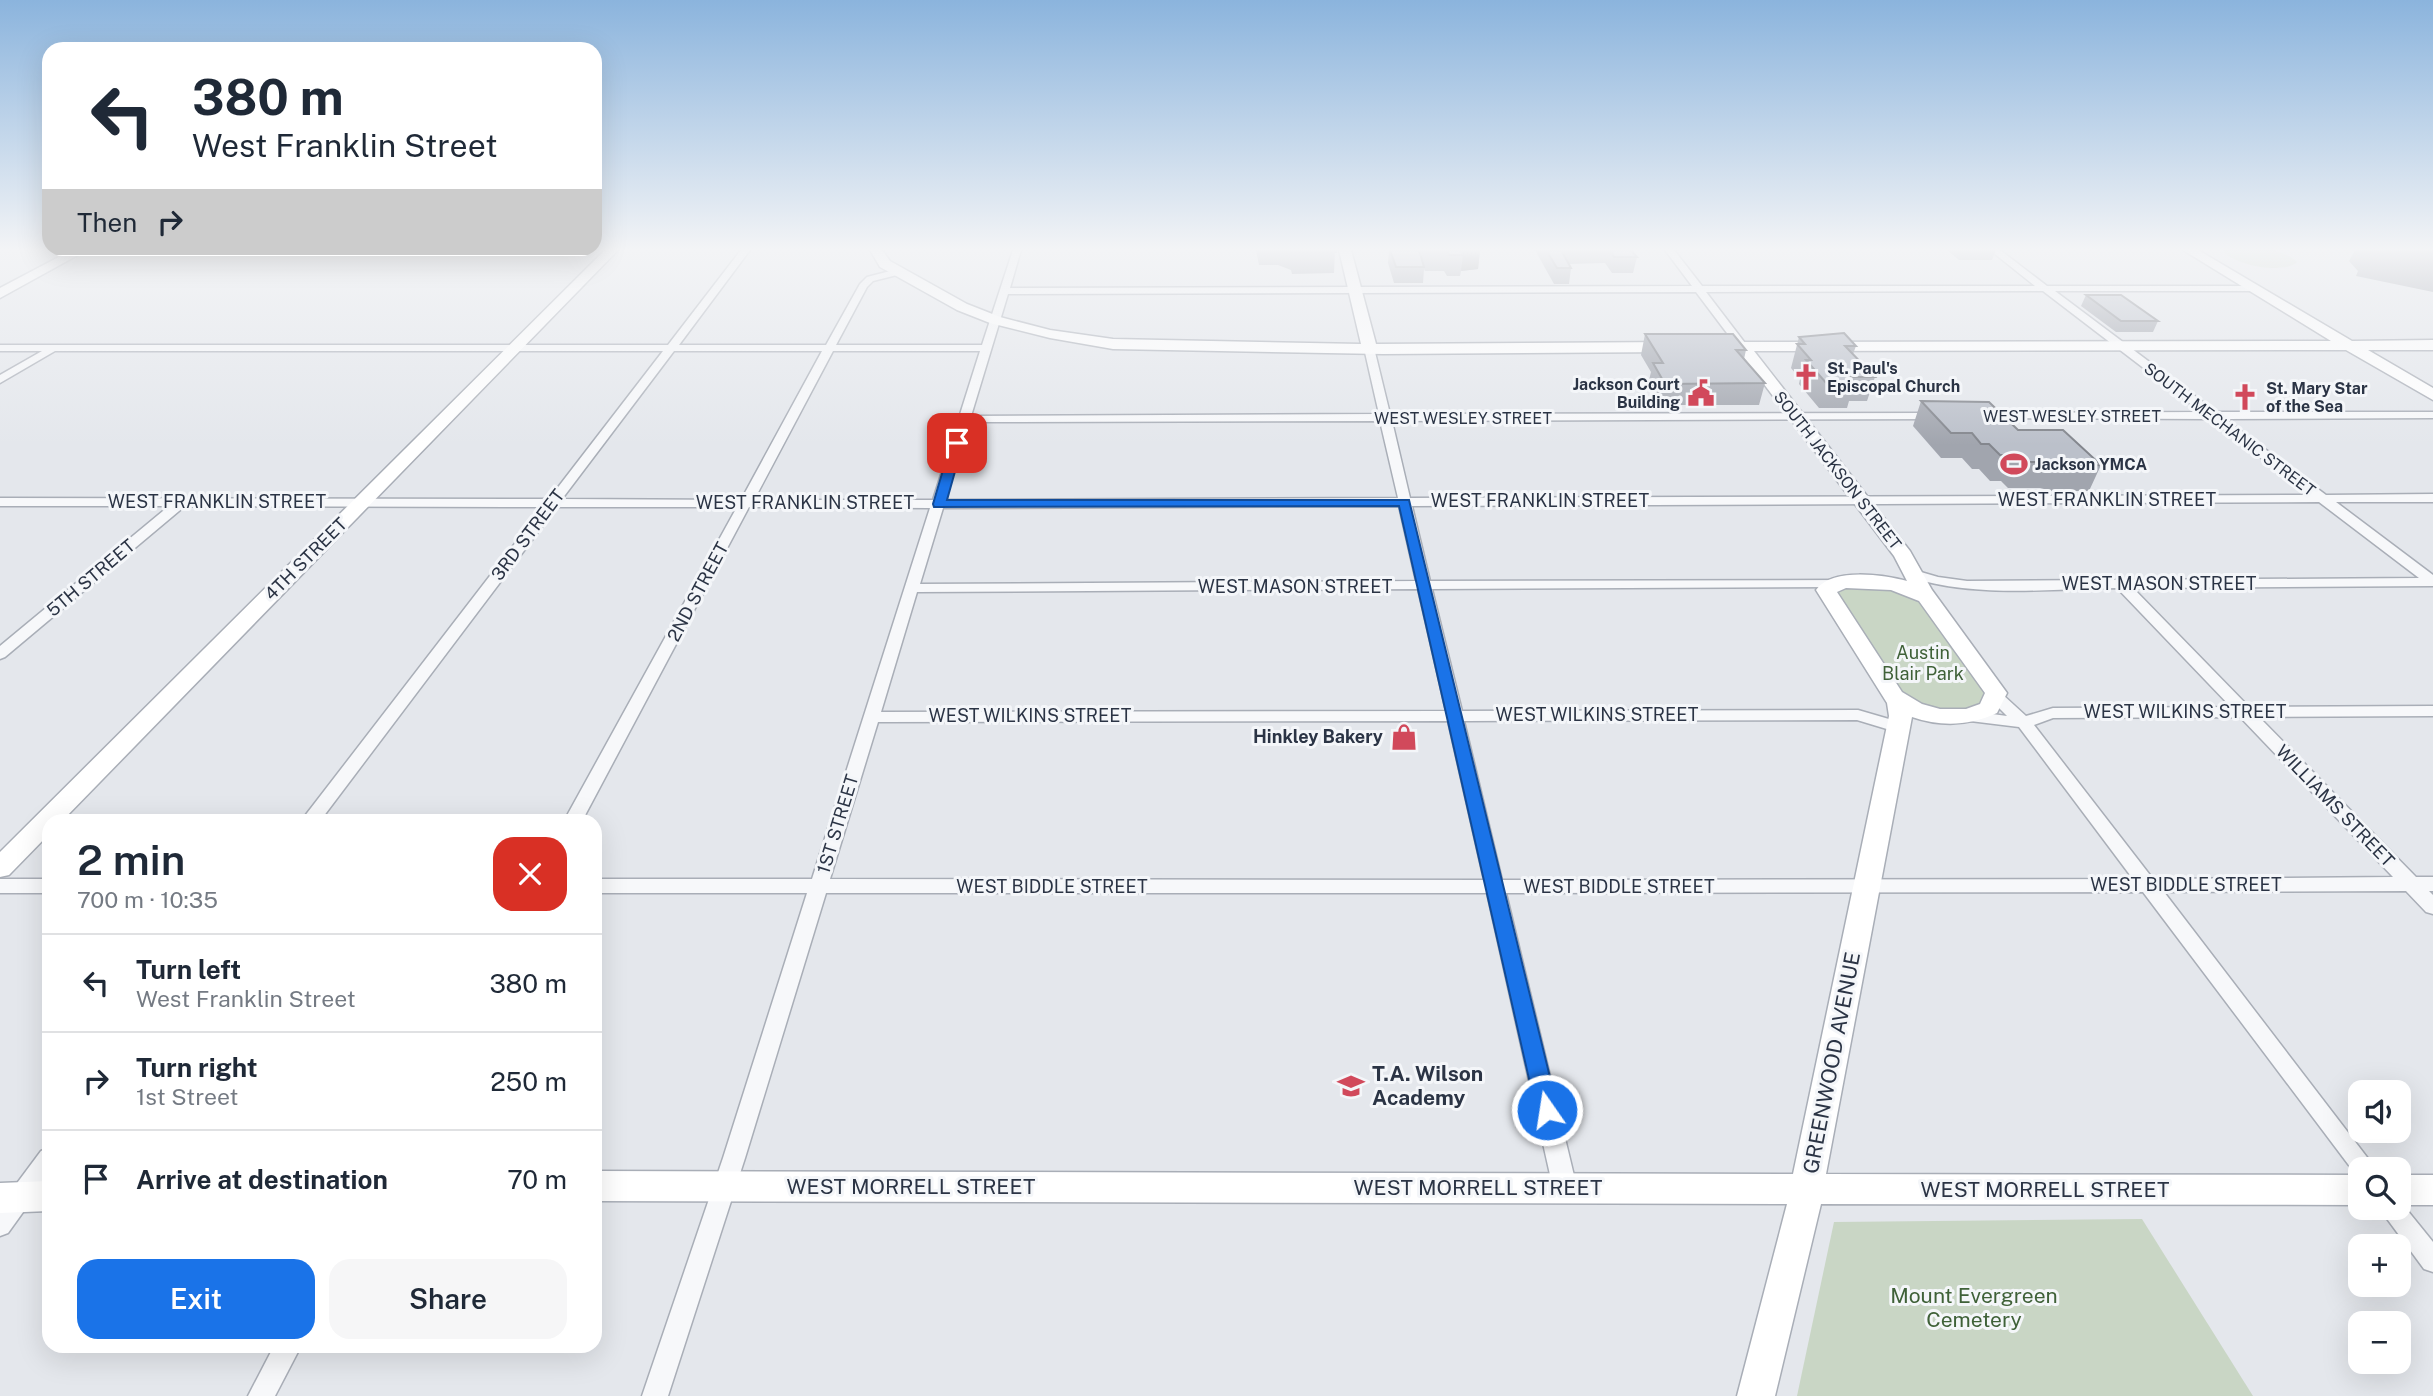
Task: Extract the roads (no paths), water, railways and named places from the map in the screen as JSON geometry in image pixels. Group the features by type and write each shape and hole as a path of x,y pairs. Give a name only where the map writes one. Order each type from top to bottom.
{"street":[{"name":"4TH STREET","path":"53,814 547,315"},
{"name":"3RD STREET","path":"315,814 696,315"},
{"name":"2ND STREET","path":"577,814 847,315"},
{"path":"983,315 1074,339 1148,346 1369,348 2433,345"},
{"name":"1ST STREET","path":"655,1396 819,887 997,315"},
{"path":"1361,315 1423,586 1497,887 1565,1188"},
{"name":"SOUTH JACKSON STREET","path":"1719,315 1903,555 1926,597 1992,684 1996,697 2024,723 2356,1157"},
{"name":"SOUTH MECHANIC STREET","path":"2080,315 2433,582"},
{"path":"2298,315 2433,395"},
{"path":"0,348 985,348"},
{"path":"0,380 53,348"},
{"name":"WEST WESLEY STREET","path":"1965,416 2433,415"},
{"name":"WEST WESLEY STREET","path":"964,419 1944,416"},
{"name":"WEST FRANKLIN STREET","path":"2,504 939,504 2433,498"},
{"name":"5TH STREET","path":"0,654 182,502"},
{"path":"1900,728 1901,712 1894,696 1832,589 1906,580 1914,574"},
{"name":"WEST MASON STREET","path":"1914,574 1936,581 1967,584 2433,582"},
{"path":"1889,582 1909,587 1926,597"},
{"name":"WEST MASON STREET","path":"910,588 1800,584 1832,589"},
{"name":"WILLIAMS STREET","path":"2121,584 2433,907"},
{"name":"WEST WILKINS STREET","path":"1894,696 1909,707 1940,716"},
{"path":"1970,716 1989,708 1996,697"},
{"name":"WEST WILKINS STREET","path":"871,717 1841,715 1864,717 1900,728 1914,718 1940,716 1970,716 2024,723 2040,715 2053,713 2433,711"},
{"name":"GREENWOOD AVENUE","path":"1756,1396 1806,1190 1900,728"},
{"name":"4TH STREET","path":"0,868 42,826"},
{"name":"WEST BIDDLE STREET","path":"602,886 1868,887 2433,884"},
{"path":"0,886 42,886"},
{"path":"0,1225 24,1197 42,1169"},
{"name":"WEST MORRELL STREET","path":"602,1186 2348,1190"},
{"path":"2411,1190 2433,1190"},
{"path":"2402,1220 2433,1261"},
{"path":"261,1396 284,1353"}],"place":[{"name":"St. Paul's Episcopal Church","path":"1806,377"},
{"name":"Jackson Court Building","path":"1701,393"},
{"name":"St. Mary Star of the Sea","path":"2245,397"},
{"name":"Jackson YMCA","path":"2014,464"},
{"name":"Hinkley Bakery","path":"1404,737"},
{"name":"T.A. Wilson Academy","path":"1351,1086"}],"park label":[{"name":"Austin Blair Park","path":"1923,663"},
{"name":"Mount Evergreen Cemetery","path":"1974,1308"}]}
